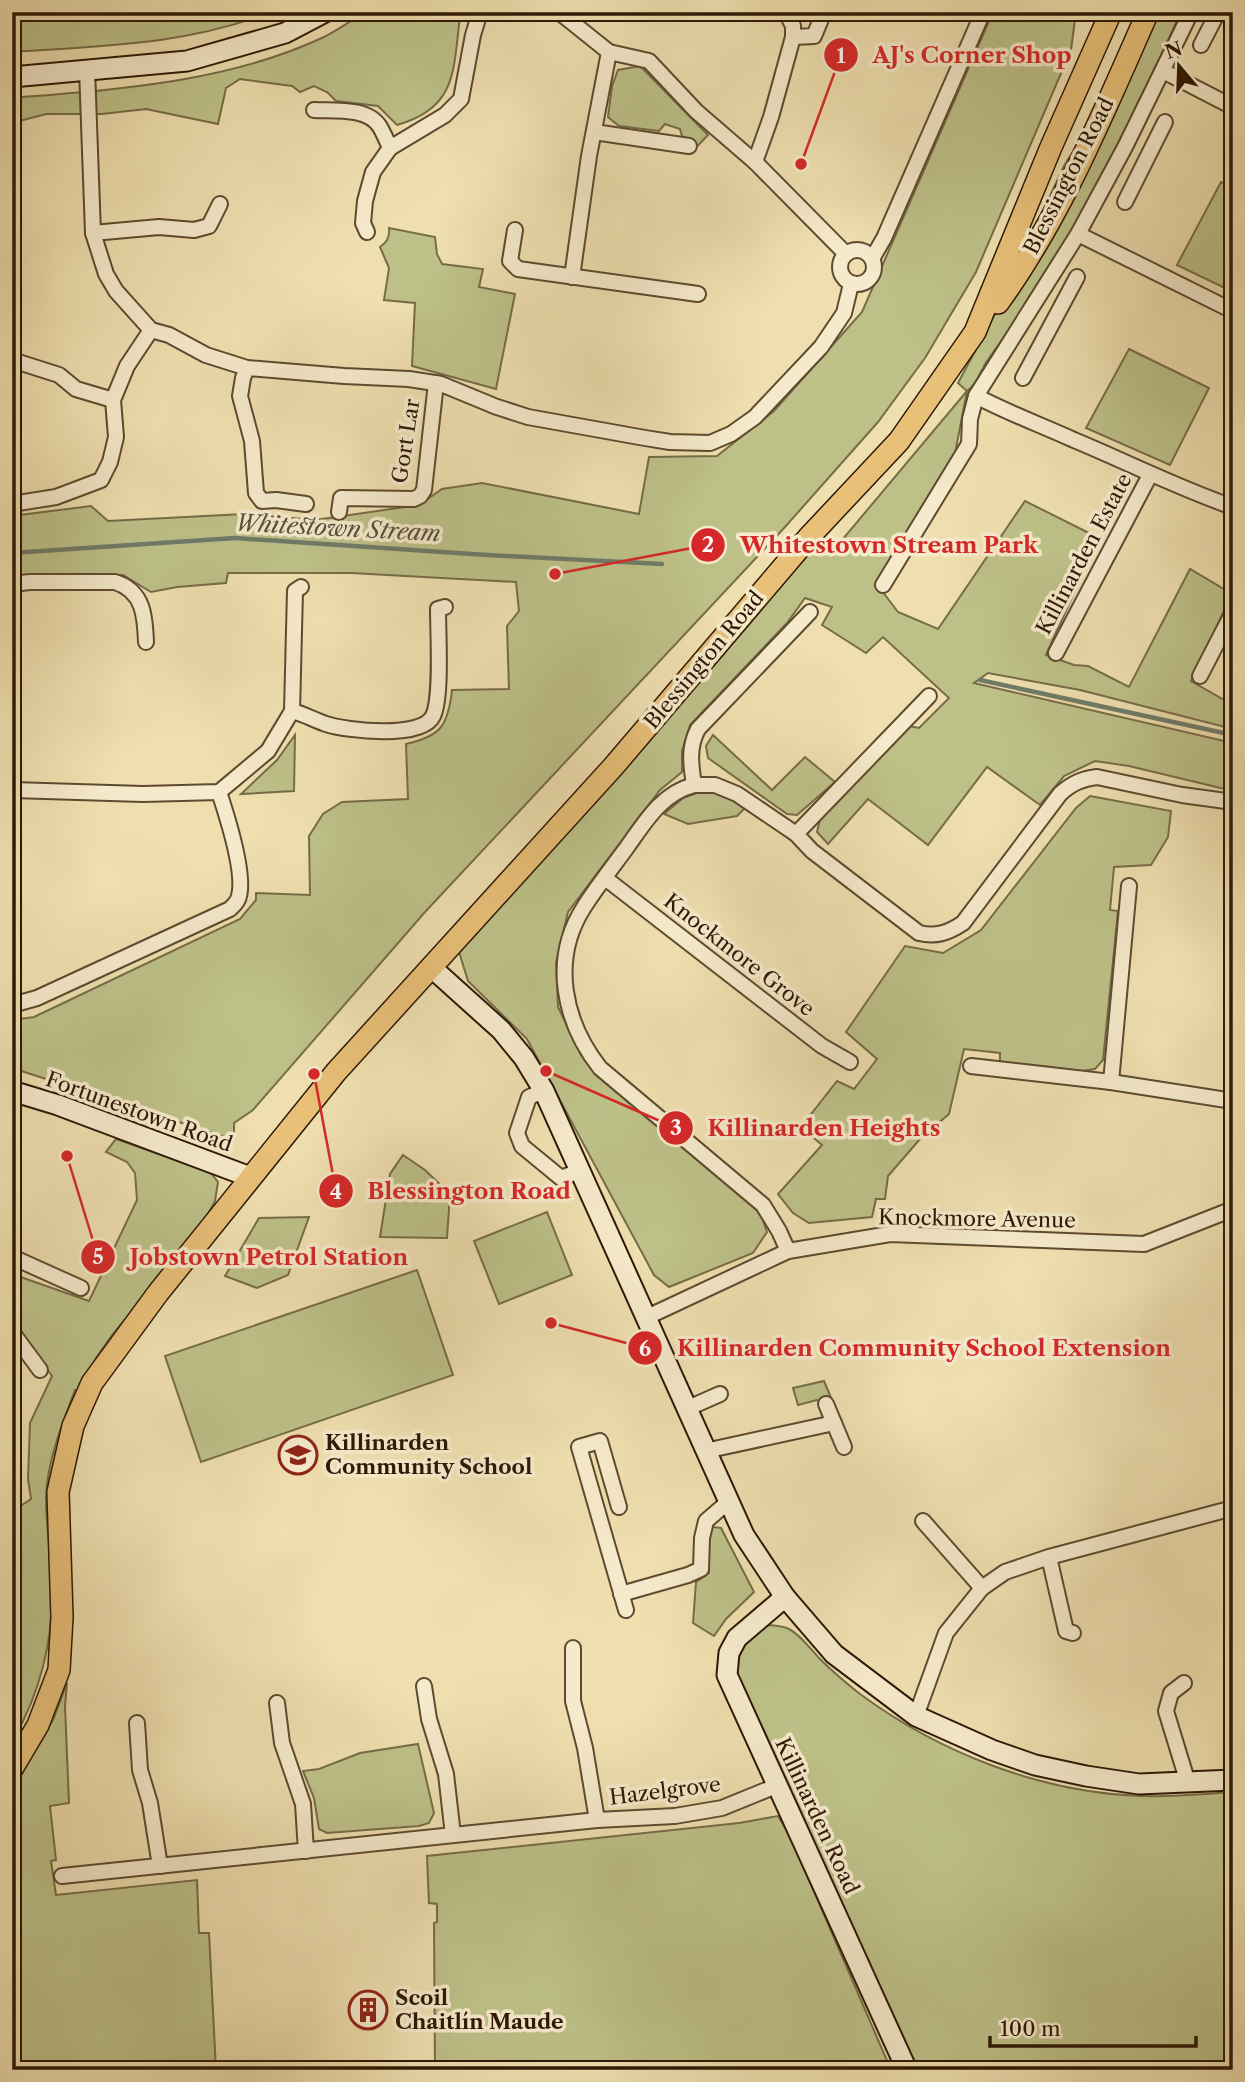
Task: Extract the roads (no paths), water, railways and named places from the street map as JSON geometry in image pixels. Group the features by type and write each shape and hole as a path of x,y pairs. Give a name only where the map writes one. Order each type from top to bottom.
{"main road":[{"path":"1051,147 1065,93 1093,20 1093,12"},
{"name":"Blessington Road","path":"975,332 1051,147 1111,12"},
{"name":"Blessington Road","path":"12,1769 38,1725 59,1670 62,1617 58,1492 73,1426 92,1383 138,1319 336,1072 613,767 808,538 899,441 1017,275 1061,198 1148,12"}],"street":[{"path":"12,77 187,61 285,33 325,12"},
{"path":"367,232 363,223 367,191 373,172 390,148 445,115 461,99 480,12"},
{"path":"559,12 609,52 649,61 696,111 755,162 846,254"},
{"path":"755,162 771,117 793,37 793,26 786,12"},
{"path":"793,37 814,36 824,12"},
{"path":"872,259 884,238 983,12"},
{"path":"883,584 970,444 970,419 976,396 1078,234 1125,147 1191,12"},
{"path":"1201,45 1218,12"},
{"path":"572,276 609,52"},
{"path":"87,69 93,233 106,274 116,291 151,330 169,335 206,355 247,368 436,383 528,417 670,442 710,443 731,434 755,417 821,346 845,313 851,284"},
{"path":"1163,71 1233,107"},
{"path":"314,110 353,112 368,116 379,124 390,148"},
{"path":"1125,202 1165,122"},
{"path":"594,132 689,146"},
{"path":"1125,147 1146,159"},
{"path":"93,233 159,227 194,230 209,226 220,204"},
{"path":"515,230 510,261 518,269 698,294"},
{"path":"1078,234 1233,312"},
{"path":"863,251 872,259 872,276 863,284 851,284 840,273 841,262 846,254 863,251"},
{"path":"1023,378 1077,277"},
{"path":"1030,313 1050,326"},
{"path":"12,504 56,497 101,480 110,462 116,437 113,400 128,366 151,330"},
{"path":"12,360 59,375 76,389 113,400"},
{"path":"247,368 240,396 252,441 256,494 262,501 306,504"},
{"name":"Gort Lar","path":"339,512 341,498 414,499 420,496 424,490 436,383"},
{"name":"Killinarden Estate","path":"976,396 1008,413 1150,475 1233,507"},
{"name":"Killinarden Estate","path":"1056,653 1150,475"},
{"path":"12,584 115,582 127,585 141,604 146,642"},
{"path":"12,790 143,794 219,792 268,751 292,711 295,591 301,587"},
{"path":"292,711 325,724 354,731 419,728 432,720 436,708 438,609 445,607"},
{"path":"694,785 690,754 698,729 810,612"},
{"path":"1200,676 1233,612"},
{"path":"796,834 929,696"},
{"path":"788,1251 763,1205 600,1068 586,1050 568,1007 566,953 572,931 583,909 658,807 676,792 694,785 725,788 796,834 823,860 919,933 931,936 942,934 963,923 1060,794 1083,779 1097,777 1233,802"},
{"path":"12,1005 37,998 230,909 237,903 241,875 219,792"},
{"name":"Knockmore Grove","path":"605,878 822,1046 850,1062"},
{"path":"1111,1083 1129,886"},
{"path":"431,967 500,1030 524,1058 544,1091 728,1503 755,1554 785,1597 834,1654 916,1716 992,1750 1035,1765 1139,1784 1233,1780"},
{"path":"971,1066 1233,1101"},
{"name":"Fortunestown Road","path":"12,1091 58,1105 250,1177"},
{"path":"544,1091 529,1097 517,1133 522,1146 561,1178 579,1171"},
{"name":"Knockmore Avenue","path":"645,1318 788,1251 890,1234 1143,1244 1233,1209"},
{"path":"12,1257 81,1288"},
{"path":"12,1332 40,1370"},
{"path":"686,1409 720,1394"},
{"path":"826,1404 844,1447"},
{"path":"705,1451 834,1423"},
{"path":"619,1507 600,1441 579,1447 626,1610"},
{"path":"621,1594 701,1569 702,1538 706,1521 728,1503"},
{"path":"916,1716 946,1633 982,1588 1005,1572 1049,1557 1233,1508"},
{"path":"923,1521 982,1588"},
{"path":"1049,1557 1066,1631 1073,1633"},
{"name":"Killinarden Road","path":"785,1597 737,1638 729,1653 727,1675 907,2070"},
{"name":"Hazelgrove","path":"573,1648 573,1701 585,1748 597,1820"},
{"path":"1184,1683 1171,1693 1166,1711 1188,1783"},
{"path":"424,1686 429,1719 446,1774 453,1835"},
{"path":"277,1703 282,1743 303,1804 306,1851"},
{"path":"137,1723 140,1770 150,1803 160,1866"},
{"name":"Hazelgrove","path":"62,1877 597,1820 675,1816 722,1808 776,1786"}],"waterway":[{"name":"Whitestown Stream","path":"12,553 235,538 662,564"},
{"name":"Whitestown Stream","path":"980,680 1233,735"}],"place":[{"name":"AJ's Corner Shop","path":"801,164"},
{"name":"Whitestown Stream Park","path":"555,574"},
{"name":"Killinarden Heights","path":"546,1071"},
{"name":"Blessington Road","path":"314,1074"},
{"name":"Jobstown Petrol Station","path":"67,1156"},
{"name":"Killinarden Community School Extension","path":"551,1323"},
{"name":"Killinarden Community School","path":"298,1455"},
{"name":"Scoil Chaitlín Maude","path":"368,2010"}]}
